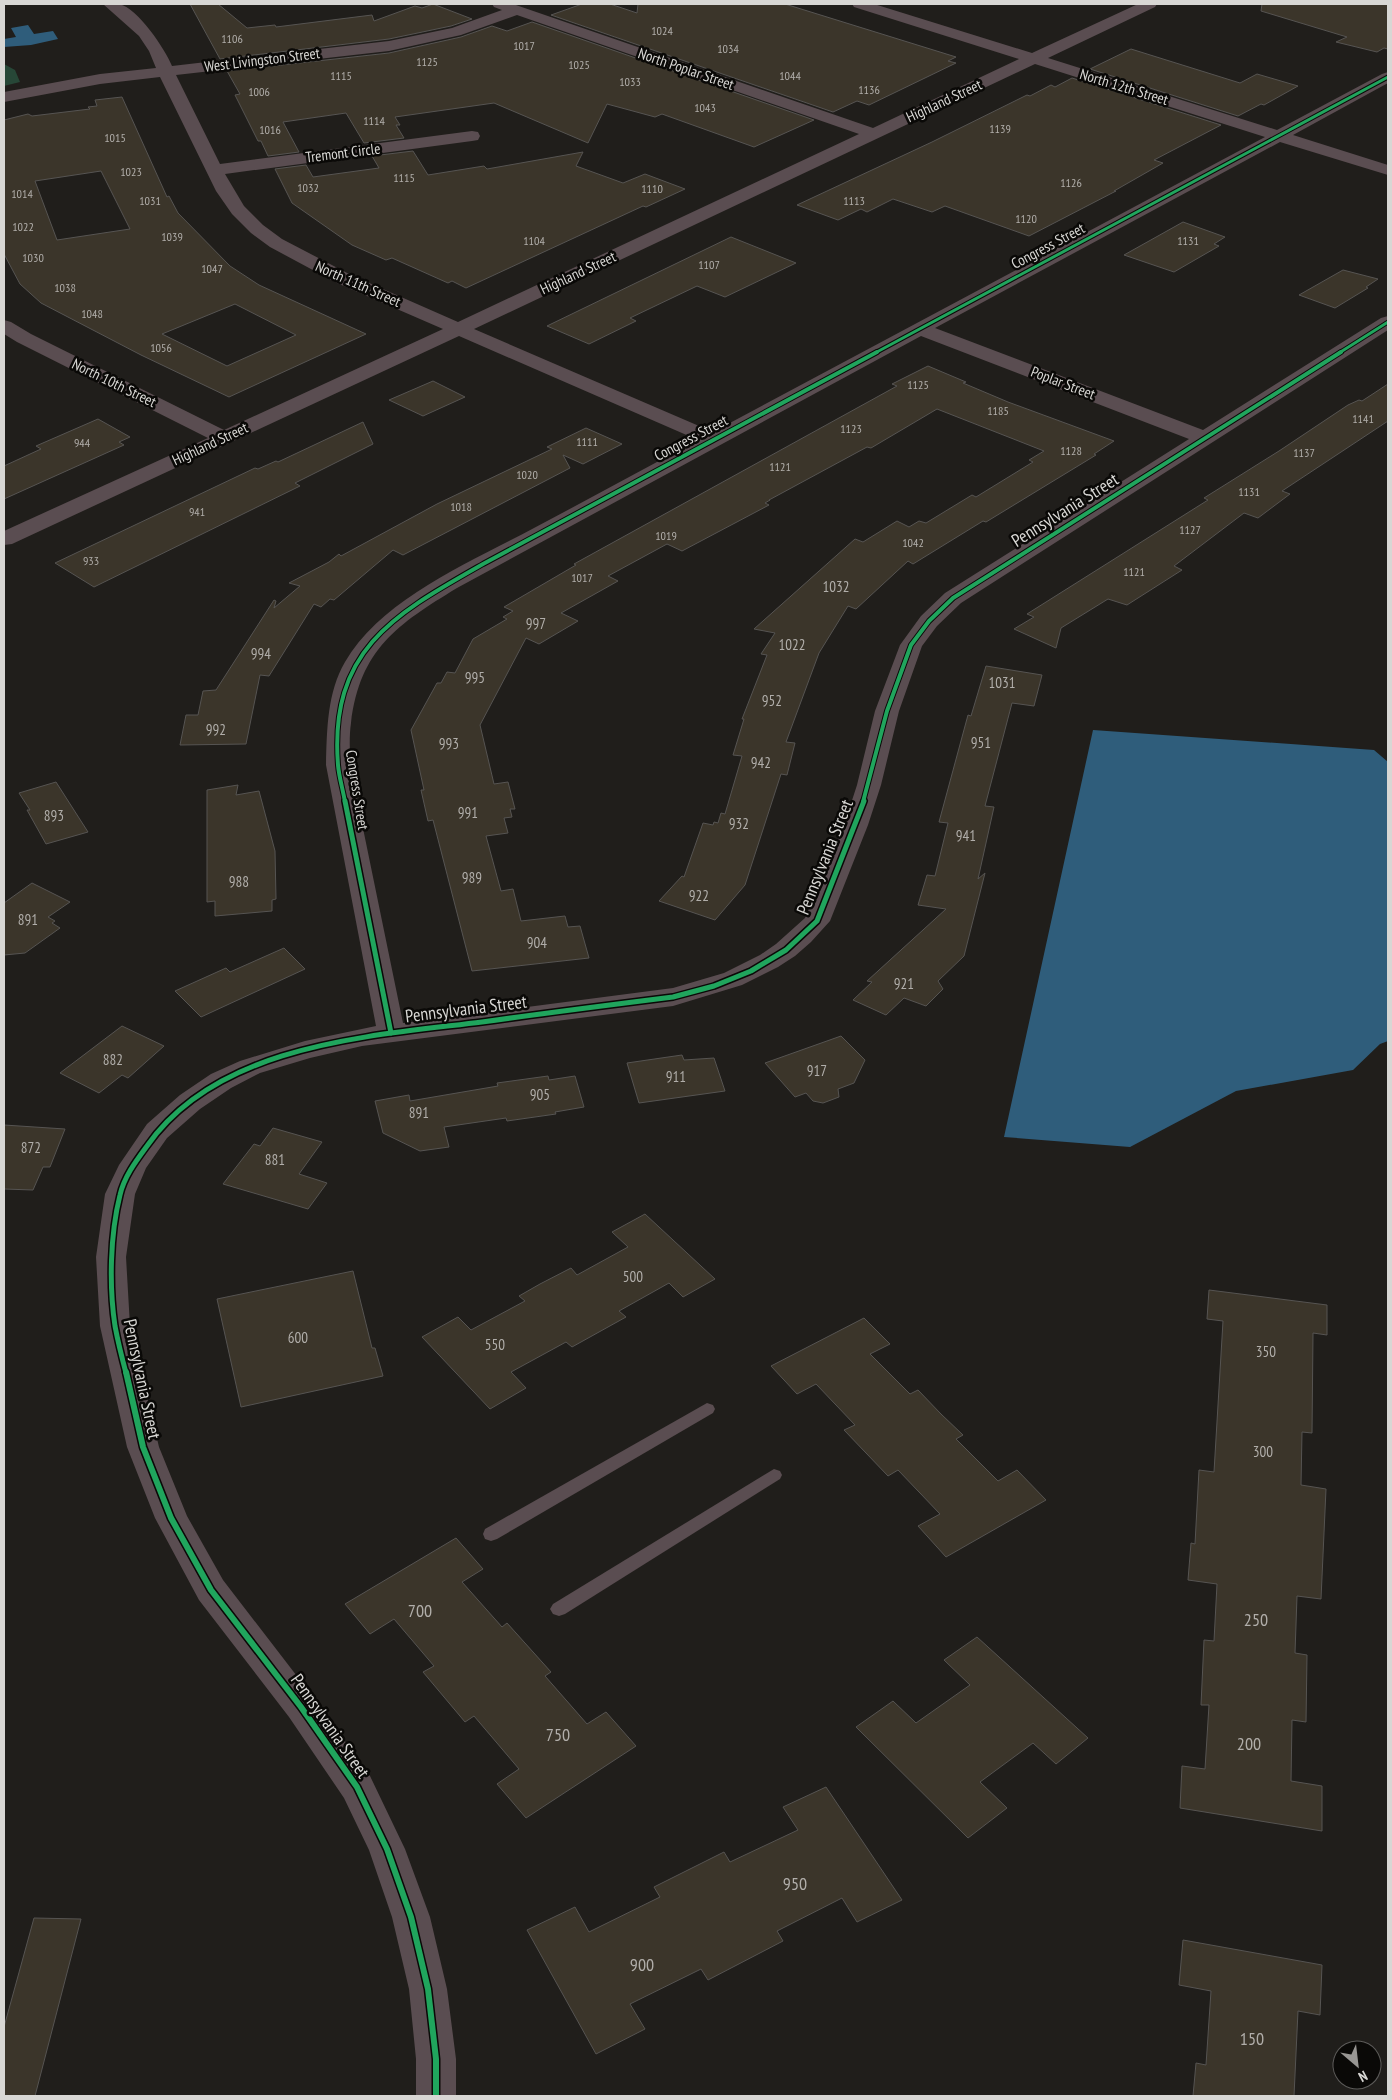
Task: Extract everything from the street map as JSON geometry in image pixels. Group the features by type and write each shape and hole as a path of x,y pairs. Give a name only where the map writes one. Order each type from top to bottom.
{"street":[{"name":"North 11th Street","path":"110,4 144,31 156,48 225,191 238,210 257,229 276,243 344,279 715,440"},
{"name":"North Poplar Street","path":"498,4 875,134"},
{"name":"North 12th Street","path":"860,4 1388,170"},
{"name":"Highland Street","path":"4,539 458,329 1150,4"},
{"name":"West Livingston Street","path":"4,97 71,83 389,46 456,32 517,10"},
{"name":"Congress Street","path":"391,1033 338,766 337,735 340,705 352,666 372,639 398,615 423,598 1388,77"},
{"name":"Tremont Circle","path":"215,170 472,136"},
{"name":"Pennsylvania Street","path":"436,2096 436,2059 428,1988 411,1917 387,1849 357,1787 302,1707 211,1590 171,1518 142,1448 114,1326 111,1257 120,1194 133,1165 157,1131 190,1102 222,1081 250,1067 305,1050 391,1033 673,997 711,987 746,974 776,958 806,934 817,921 856,825 888,711 911,645 929,621 953,598 1388,322"},
{"name":"North 10th Street","path":"4,326 24,338 224,438"},
{"name":"Poplar Street","path":"920,329 1205,438"},
{"path":"4,347 24,338"}],"lane":[{"path":"491,1534 707,1409"},
{"path":"559,1609 774,1475"}],"green space":[{"path":"4,64 15,70 20,82 4,86"}],"water":[{"path":"28,25 34,34 53,31 58,39 31,45 4,47 4,39 16,37 11,28"},
{"path":"1093,730 1374,750 1388,762 1388,1041 1380,1044 1353,1070 1236,1091 1130,1147 1004,1137"}],"building":[{"path":"190,4 218,4 247,28 275,25 276,27 372,15 374,21 415,6 422,8 433,4 472,19 451,26 389,39 220,59"},
{"path":"582,4 610,4 637,13 638,4 785,4 956,57 948,61 956,63 869,105 857,101 833,112 551,15"},
{"path":"1262,4 1388,4 1388,49 1384,48 1377,52 1336,42 1347,37 1261,11"},
{"path":"532,22 814,120 754,147 662,114 655,117 607,104 588,143 494,103 395,117 400,125 396,125 404,138 364,143 346,113 283,122 299,152 268,156 261,141 258,141 235,95 240,94 227,71 389,53 461,37 492,26 507,31"},
{"path":"1131,49 1240,83 1257,74 1298,86 1264,105 1261,104 1238,116 1090,69"},
{"path":"1072,78 1221,125 1154,160 1163,163 1114,191 1116,191 1029,236 945,206 932,212 893,199 867,212 861,209 838,220 797,205 1027,95 1030,96 1051,85 1055,87"},
{"path":"122,97 167,197 169,196 178,213 230,266 259,285 366,334 229,397 141,355 41,303 20,284 4,254 4,120 28,114 32,116 90,109 88,107 97,106 95,100","holes":["101,171 130,229 57,240 35,181","235,304 296,335 227,366 162,334"]},
{"path":"413,151 428,175 484,166 487,169 583,152 576,166 623,183 645,174 685,189 646,207 643,206 466,288 452,281 448,283 392,258 386,260 352,245 292,203 275,169 306,165 313,177 379,168 372,156"},
{"path":"1183,222 1225,237 1214,244 1219,246 1174,272 1124,255"},
{"path":"731,237 796,263 725,297 697,286 630,318 636,321 589,344 547,326"},
{"path":"1343,270 1378,279 1366,287 1368,288 1335,308 1299,295"},
{"path":"928,366 1008,402 1114,441 1094,454 1096,455 986,522 983,521 913,564 908,561 856,609 848,606 819,653 786,742 795,743 787,775 781,774 745,885 715,920 659,901 682,876 684,877 703,823 713,825 714,822 718,823 721,813 725,814 742,756 733,755 744,719 742,719 767,655 761,654 775,633 754,629 855,539 863,542 897,521 909,527 919,521 926,523 972,495 976,497 1033,462 1029,460 1044,451 937,409 871,448 867,447 769,500 765,503 769,505 682,551 667,544 608,576 618,581 561,613 578,621 539,644 526,638 480,725 494,784 508,782 515,809 510,809 512,817 504,818 508,833 486,836 501,891 513,889 521,921 565,916 568,927 580,926 589,958 472,971 433,820 428,821 421,790 424,790 411,730 437,683 441,683 447,672 455,673 473,639 507,619 503,617 513,611 504,607 576,565 574,564 897,386 892,384"},
{"path":"433,381 465,397 423,416 389,400"},
{"path":"1388,384 1388,421 1282,491 1290,494 1258,518 1244,513 1174,566 1182,570 1127,605 1108,599 1061,628 1056,648 1014,629 1034,617 1027,614 1208,500 1204,498 1348,405 1359,400 1362,401"},
{"path":"98,419 130,437 119,442 124,445 4,499 4,466 41,449 36,446"},
{"path":"363,422 373,444 295,483 300,486 94,587 55,563 255,468 258,469 276,461 278,462"},
{"path":"586,428 622,444 583,464 563,455 570,468 403,555 393,550 334,600 330,599 321,607 314,604 269,676 260,675 246,744 180,745 186,715 198,715 203,691 216,690 274,600 276,601 274,608 300,586 289,583 329,562 339,554 341,556 437,504 552,449 547,447"},
{"path":"986,666 1042,675 1034,706 1012,703 985,806 994,807 978,879 985,873 964,956 938,981 943,989 926,1006 904,998 886,1015 853,1000 872,982 867,981 946,909 918,905 927,875 935,876 948,823 939,822 968,715 971,716"},
{"path":"56,782 88,832 46,844 27,810 30,810 19,793"},
{"path":"238,785 236,795 259,791 275,851 276,899 272,900 272,911 215,916 215,901 207,902 207,790"},
{"path":"32,883 70,902 48,917 55,921 52,923 60,928 25,953 4,955 4,903"},
{"path":"284,948 305,969 201,1017 175,991 226,968 230,972"},
{"path":"122,1026 164,1046 128,1078 122,1075 99,1093 60,1073"},
{"path":"841,1036 865,1060 854,1083 838,1089 839,1097 823,1103 813,1101 806,1093 795,1097 765,1063"},
{"path":"682,1055 684,1060 714,1058 725,1091 639,1103 627,1063"},
{"path":"548,1076 549,1080 575,1076 584,1107 555,1112 556,1114 507,1121 506,1118 444,1127 449,1147 420,1151 383,1133 375,1101 409,1095 410,1101 498,1086 497,1083"},
{"path":"4,1125 65,1129 50,1167 43,1167 33,1190 4,1189"},
{"path":"273,1128 322,1142 299,1174 327,1183 308,1209 223,1184 254,1144 260,1146"},
{"path":"645,1214 715,1279 683,1297 669,1283 619,1311 626,1317 572,1347 566,1342 511,1372 526,1388 490,1409 422,1337 458,1317 471,1330 525,1301 519,1296 540,1284 571,1268 577,1275 628,1247 612,1232"},
{"path":"353,1271 372,1348 375,1348 383,1376 241,1407 217,1299"},
{"path":"1209,1290 1327,1305 1327,1335 1313,1333 1312,1433 1302,1432 1301,1485 1326,1489 1321,1599 1297,1596 1295,1653 1307,1655 1306,1722 1292,1720 1291,1781 1322,1786 1322,1831 1180,1808 1182,1766 1205,1769 1209,1705 1201,1705 1204,1640 1214,1641 1217,1584 1188,1580 1191,1543 1195,1544 1199,1470 1214,1472 1223,1321 1207,1319"},
{"path":"864,1318 890,1344 870,1354 910,1394 918,1390 963,1435 956,1439 998,1481 1017,1470 1046,1500 946,1557 918,1526 940,1514 898,1470 888,1476 844,1430 855,1425 816,1384 797,1394 771,1366"},
{"path":"456,1538 483,1569 462,1582 502,1627 507,1623 551,1672 545,1676 587,1724 606,1712 636,1746 526,1818 497,1784 519,1769 474,1716 465,1722 423,1672 434,1666 394,1619 370,1634 345,1604"},
{"path":"977,1637 1088,1738 1056,1764 1033,1743 980,1782 1007,1808 968,1838 856,1727 893,1701 916,1723 970,1685 944,1660"},
{"path":"826,1787 902,1900 857,1922 842,1898 777,1931 783,1941 708,1980 701,1969 630,2004 645,2029 596,2054 527,1930 575,1907 589,1932 660,1897 654,1887 724,1852 730,1862 798,1830 783,1807"},
{"path":"34,1918 81,1919 35,2096 4,2096 4,2027"},
{"path":"1183,1940 1322,1965 1320,2015 1298,2011 1294,2096 1193,2096 1196,2063 1206,2065 1211,1991 1179,1985"}],"cycle path":[{"path":"391,1033 338,765 339,724 345,690 356,663 373,639 394,619 419,601 483,564 1388,77"},
{"path":"436,2096 436,2059 428,1989 411,1917 387,1849 357,1787 301,1707 211,1590 171,1518 143,1447 115,1326 111,1257 120,1194 133,1165 157,1131 190,1102 221,1081 250,1067 305,1050 362,1037 673,997 733,979 751,971 786,950 817,921 856,825 869,785 887,711 911,645 929,621 953,598 1388,322"}]}
